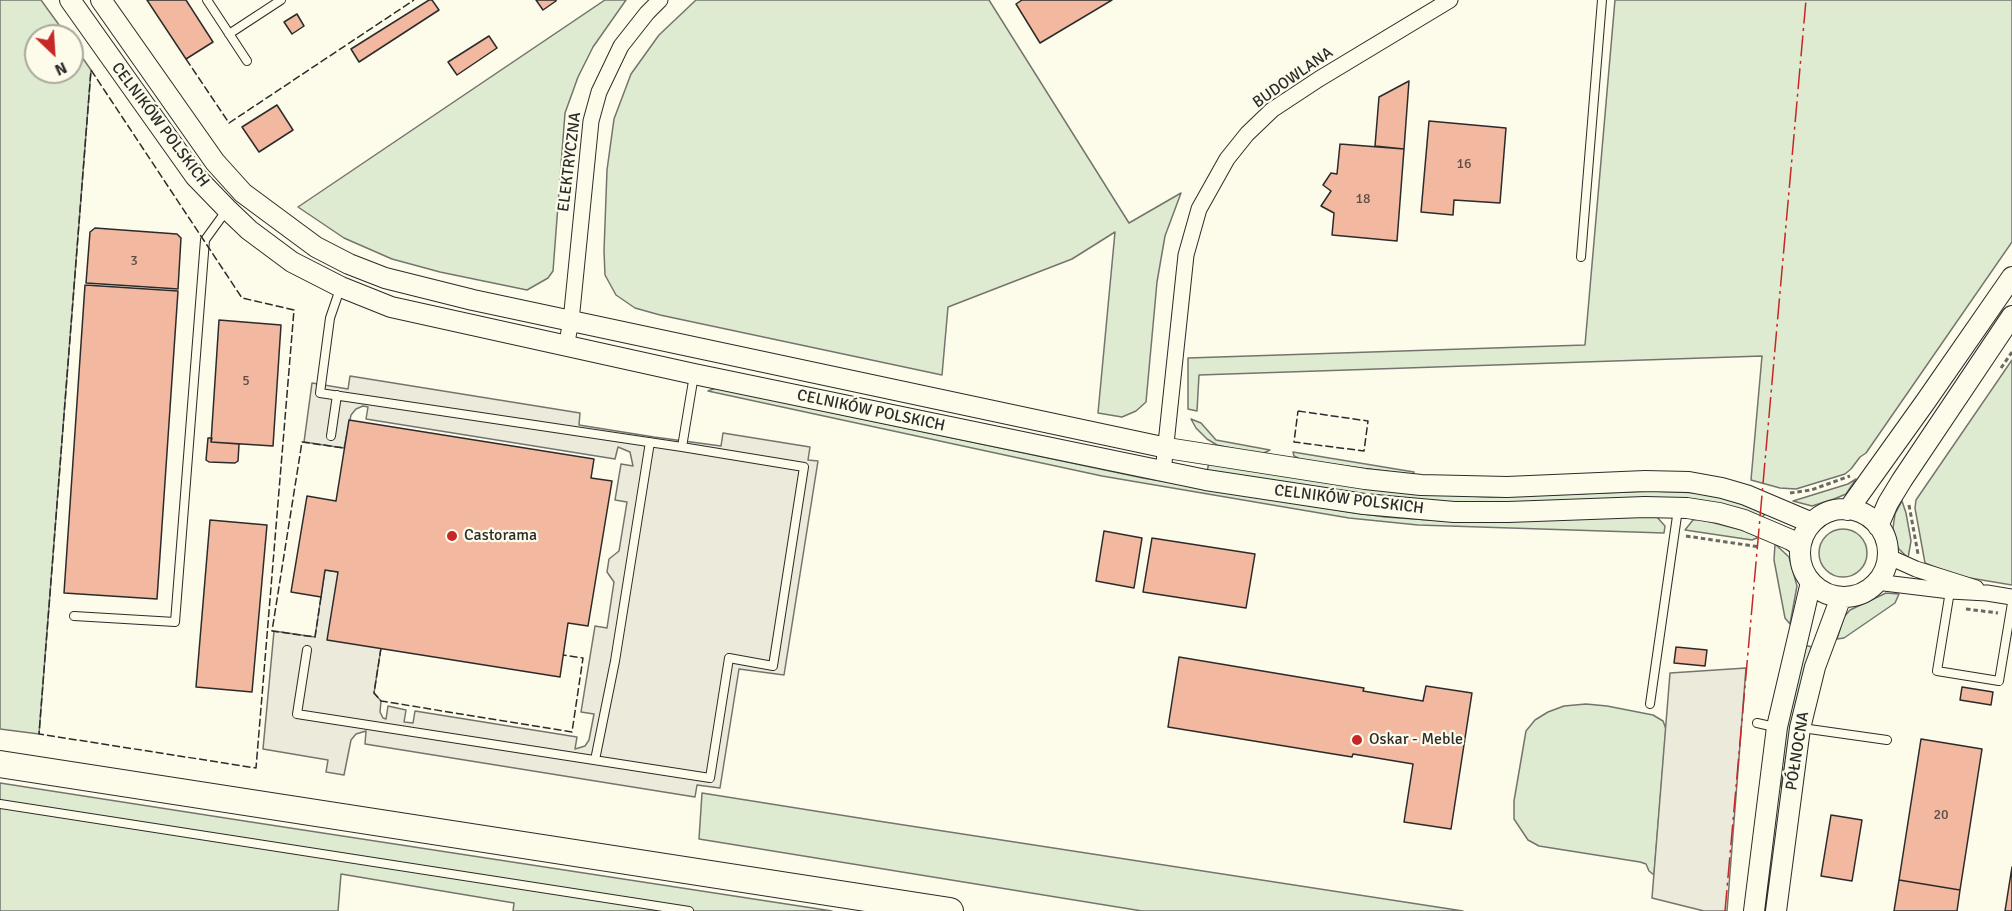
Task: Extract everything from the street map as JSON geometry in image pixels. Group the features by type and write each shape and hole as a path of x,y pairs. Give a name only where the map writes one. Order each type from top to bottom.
{"highway":[{"path":"0,764 950,911"}],"street":[{"name":"CELNIKÓW POLSKICH","path":"70,0 195,176 227,209 249,230 292,262 341,288 391,307 566,347 1163,472 1332,500 1418,510 1508,512 1678,507 1733,517 1772,531 1800,546"},
{"name":"CELNIKÓW POLSKICH","path":"100,0 215,162 243,193 316,247 349,264 386,278 473,300 1167,448 1365,479 1422,485 1497,487 1689,482 1746,495 1812,524"},
{"name":"ELEKTRYCZNA","path":"566,347 571,321 591,121 599,92 621,46 660,0"},
{"name":"BUDOWLANA","path":"1163,472 1179,303 1186,255 1199,208 1227,159 1247,134 1272,110 1450,0"},
{"path":"227,209 243,193"},
{"path":"1848,510 1920,411 2012,277"},
{"path":"1878,526 1888,503 1908,470 2012,316"},
{"path":"1848,510 1864,515 1878,526 1885,540 1887,556 1883,573 1876,582 1863,593 1841,597 1824,593 1811,582 1801,563 1800,546 1803,536 1812,524 1831,512 1848,510"},
{"path":"1887,556 1916,569 1987,593"},
{"name":"PÓŁNOCNA","path":"1754,911 1777,727 1811,582"},
{"path":"1876,582 2012,597"},
{"name":"PÓŁNOCNA","path":"1776,911 1800,728 1815,667 1841,597"}],"lane":[{"path":"207,0 248,61"},
{"path":"230,34 281,0"},
{"path":"1581,257 1602,0"},
{"path":"74,616 176,622 205,240 227,209"},
{"path":"307,650 297,714 710,778 729,658 773,666 804,467 320,393 330,318 341,288"},
{"path":"682,447 694,374"},
{"path":"331,436 337,395"},
{"path":"595,760 615,661 650,442"},
{"path":"1650,704 1678,507"},
{"path":"1950,591 1937,671 1999,681 2012,603"},
{"name":"PÓŁNOCNA","path":"1757,723 1777,727"},
{"path":"1800,728 1887,740"},
{"path":"0,804 689,911"}],"path":[{"path":"1998,371 2012,352"},
{"path":"1786,500 1789,494 1843,480 1855,472"},
{"path":"1910,498 1908,506 1919,556"},
{"path":"1674,535 1759,547 1766,545"}],"green space":[{"path":"0,0 41,0 58,24 24,24 24,84 84,84 84,60 91,70 39,734 0,729"},
{"path":"605,0 626,0 593,47 578,77 565,113 553,271 548,278 527,290 440,272 392,259 344,238 298,207"},
{"path":"696,0 989,0 1129,223 1181,193 1165,236 1157,282 1146,402 1136,411 1122,417 1098,413 1115,232 1072,259 948,307 942,375 660,315 635,308 616,295 605,275 604,251 607,170 614,119 631,74 659,35"},
{"path":"1615,0 2012,0 2012,242 1866,453 1851,469 1845,474 1796,489 1780,488 1751,480 1762,356 1199,375 1197,411 1188,409 1188,358 1585,345"},
{"path":"2012,360 2012,585 1958,576 1925,563 1915,508 1916,500"},
{"path":"716,388 1143,478 1349,512 1460,522 1656,516 1665,526 1664,533 1418,525 1349,518 1102,476 708,391"},
{"path":"1191,419 1201,423 1216,440 1270,450 1264,453 1253,453 1217,445 1196,428"},
{"path":"1293,452 1414,472 1413,475 1302,460 1294,456"},
{"path":"1209,463 1408,493 1491,497 1652,491 1701,493 1766,512 1762,518 1700,500 1677,498 1445,503 1370,496 1207,471"},
{"path":"1856,479 1846,494 1834,499 1812,506 1793,501 1848,484"},
{"path":"1902,501 1911,541 1908,558 1898,548 1893,528 1895,514"},
{"path":"1699,519 1749,532 1757,538 1752,540 1685,530 1693,520"},
{"path":"1843,529 1860,536 1867,553 1860,570 1843,577 1826,570 1819,553 1826,536"},
{"path":"1775,544 1789,557 1797,586 1790,624 1785,618 1774,560"},
{"path":"1886,593 1899,594 1895,603 1844,638 1837,639 1844,617 1850,610"},
{"path":"1804,645 1812,647 1796,702 1781,787 1778,786 1790,701"},
{"path":"1586,704 1653,715 1663,721 1666,729 1654,875 1646,864 1640,862 1539,846 1528,840 1514,819 1514,801 1526,731 1535,720 1548,712 1564,706"},
{"path":"0,783 832,911 513,911 514,903 341,874 338,911 0,911"},
{"path":"702,793 1463,911 1142,911 699,839"}],"shaded area":[{"path":"350,376 580,413 579,425 654,437 721,446 723,433 810,447 808,460 818,461 784,675 739,669 720,788 697,785 695,797 365,744 366,731 356,734 351,740 344,775 326,772 328,760 263,749 274,631 315,637 325,570 338,572 381,648 374,693 381,701 380,712 383,718 386,719 388,706 406,710 404,722 413,723 415,711 577,737 575,749 585,746 589,740 594,714 581,712 595,626 607,628 614,582 607,572 609,559 619,551 627,502 615,500 621,464 633,466 630,452 618,447 615,459 366,419 368,407 363,406 351,415 344,448 304,442 312,383 348,389"},
{"path":"1746,668 1727,911 1704,911 1652,898 1670,673"}],"building":[{"path":"147,0 186,0 213,42 186,59"},
{"path":"432,0 439,10 359,62 351,49"},
{"path":"536,0 556,0 556,1 543,10"},
{"path":"1022,0 1112,0 1040,43 1016,4"},
{"path":"297,14 304,26 292,34 284,22"},
{"path":"489,36 497,48 457,75 448,62"},
{"path":"1409,81 1404,149 1375,146 1379,97"},
{"path":"277,105 293,130 259,152 242,127"},
{"path":"1429,121 1506,128 1500,203 1454,200 1453,215 1421,212"},
{"path":"1340,144 1404,149 1397,241 1332,235 1334,213 1321,206 1331,191 1323,185 1331,173 1337,174"},
{"path":"95,228 177,234 181,238 178,289 86,283 90,232"},
{"path":"85,285 178,291 157,599 64,593"},
{"path":"219,320 281,325 273,446 211,442"},
{"name":"Castorama","path":"349,420 594,459 591,478 612,481 588,626 568,623 560,677 327,640 338,572 325,570 321,597 291,592 307,496 336,501"},
{"path":"208,438 212,438 211,442 239,444 238,461 235,463 206,460"},
{"path":"210,520 267,525 252,692 196,687"},
{"path":"1104,531 1142,538 1134,588 1096,581"},
{"path":"1152,538 1255,554 1246,608 1143,592"},
{"path":"1676,647 1707,650 1705,666 1674,663"},
{"name":"Oskar - Meble","path":"1179,657 1364,688 1363,691 1423,701 1426,686 1472,693 1451,829 1404,822 1413,764 1353,754 1352,757 1168,727"},
{"path":"1962,687 1993,692 1991,705 1960,700"},
{"path":"1921,739 1982,749 1960,890 1899,880"},
{"path":"1831,815 1862,820 1852,881 1821,876"},
{"path":"2012,867 2012,911 2005,911"},
{"path":"1899,880 1960,890 1957,911 1894,911"}],"fence":[{"path":"186,59 229,123 414,0"},
{"path":"91,70 242,298 294,310 256,768 39,734 91,70"},
{"path":"1298,411 1368,421 1364,451 1294,442 1298,411"},
{"path":"321,597 315,637 272,631 302,442 344,448"},
{"path":"381,648 374,693 381,701 572,732 583,658 563,655"}],"power":[{"path":"1725,911 1806,0"}],"place":[{"name":"Castorama","path":"452,536"},
{"name":"Oskar - Meble","path":"1357,740"}]}
